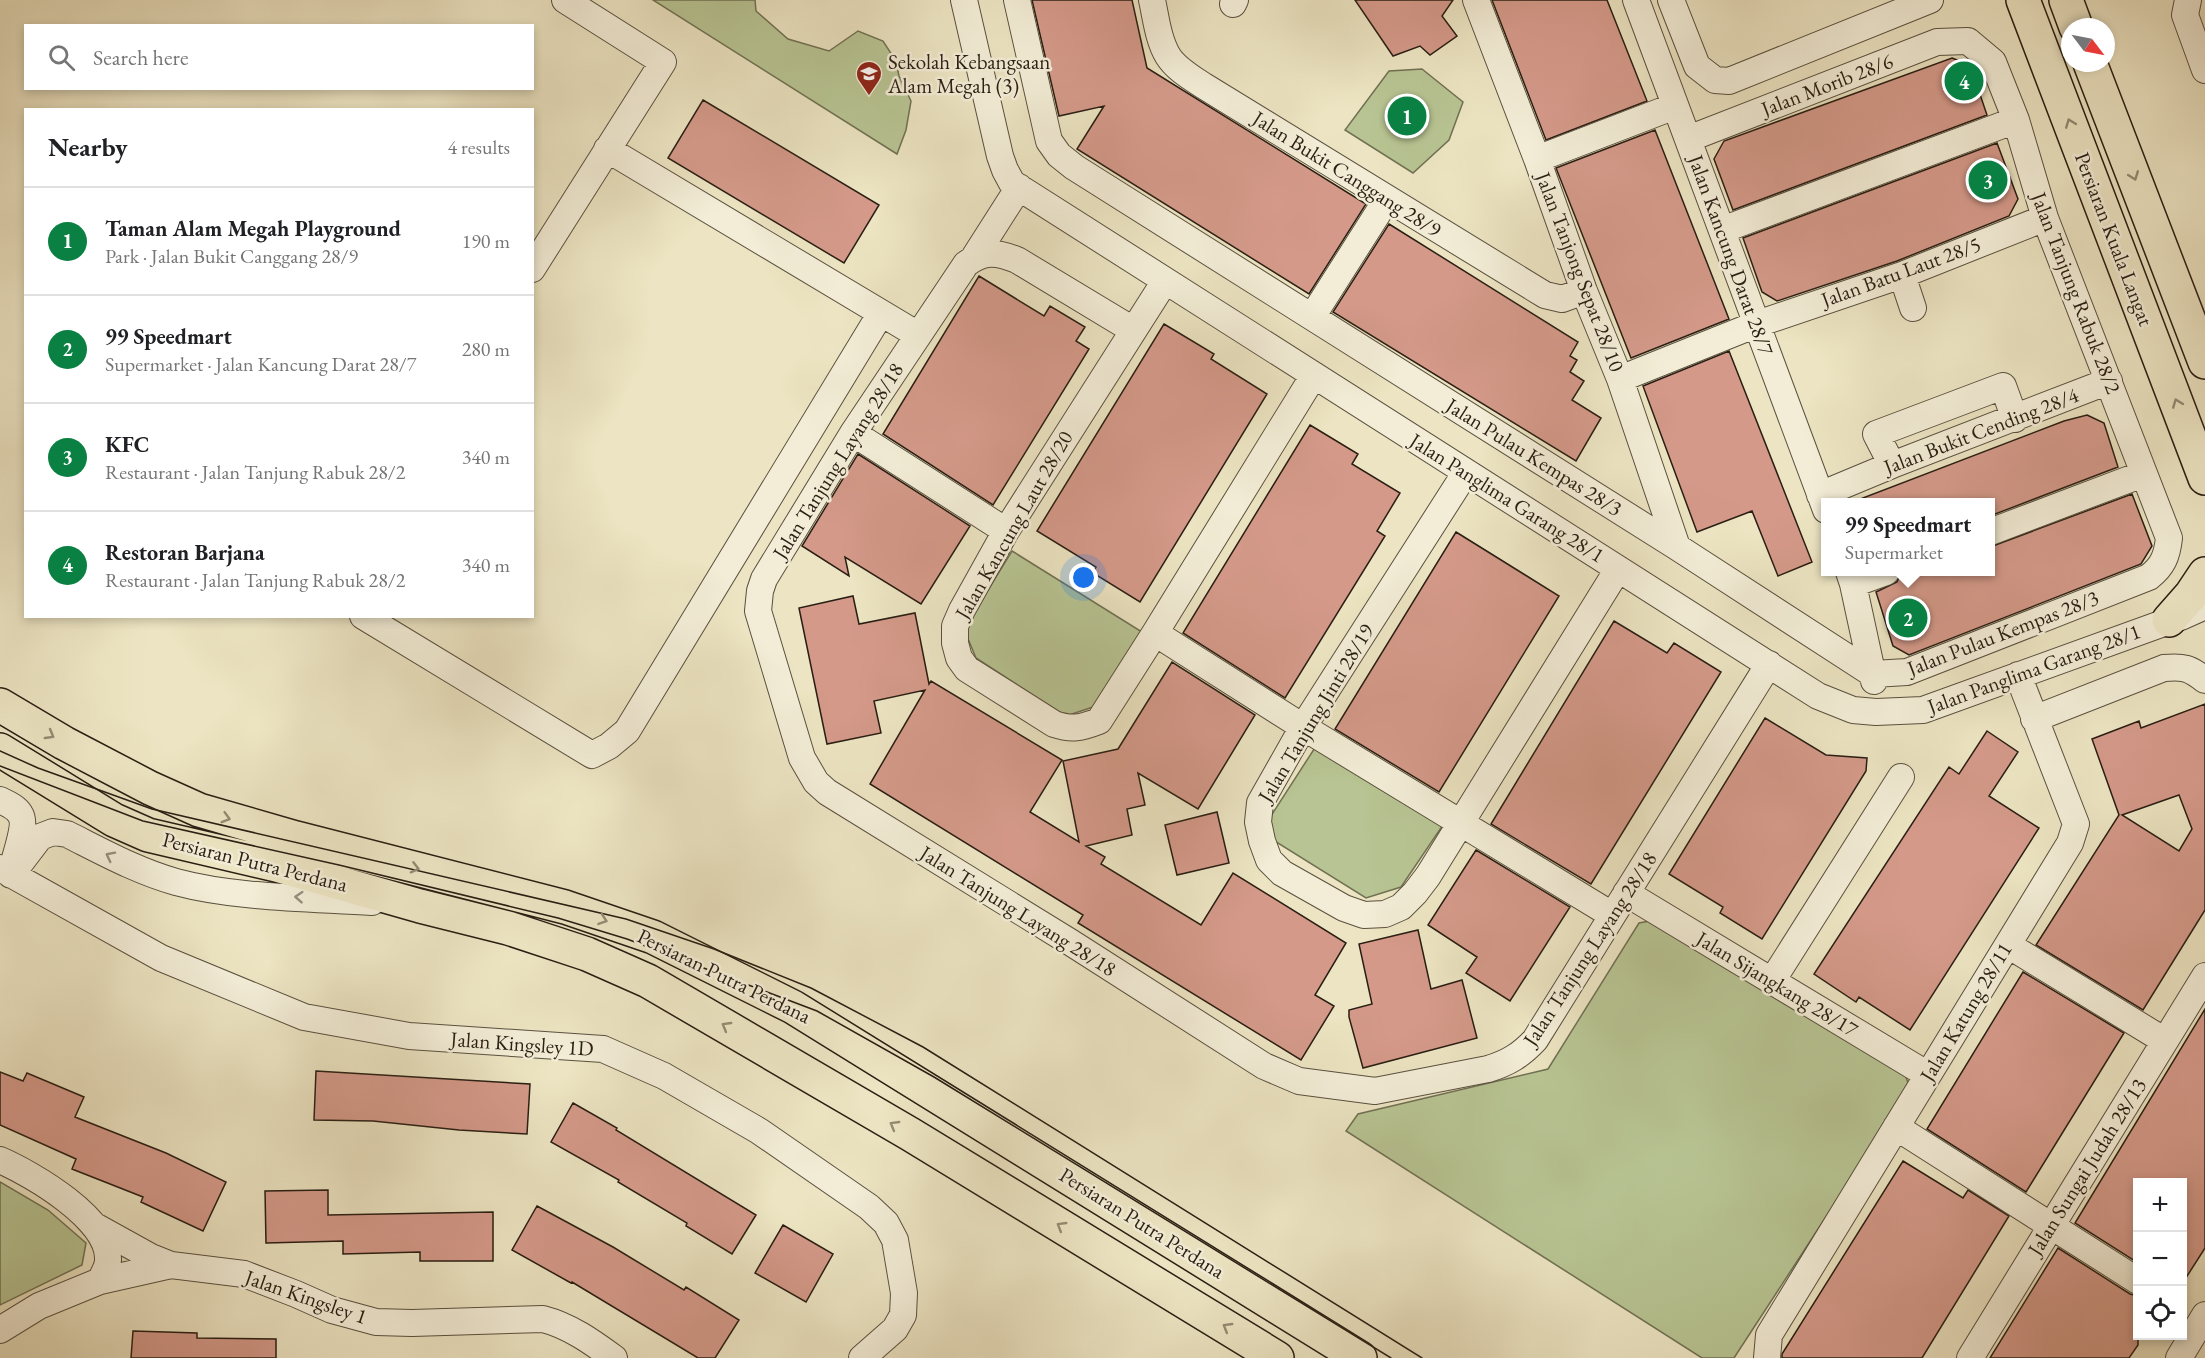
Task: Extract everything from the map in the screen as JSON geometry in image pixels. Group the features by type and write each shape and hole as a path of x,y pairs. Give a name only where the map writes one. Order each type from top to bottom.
{"main road":[{"name":"Persiaran Kuala Langat","path":"2024,0 2205,478"},
{"name":"Persiaran Kuala Langat","path":"2093,72 2205,362"},
{"path":"2191,615 2191,595 2205,574"},
{"name":"Persiaran Putra Perdana","path":"0,705 64,743 150,788 199,810 296,838 565,907 653,937 793,1007 1360,1358"},
{"name":"Persiaran Putra Perdana","path":"0,750 114,820 148,834 276,865 420,906 508,928 587,954 648,981 910,1134 1277,1358"}],"street":[{"path":"534,266 663,62 565,0"},
{"name":"Jalan Panglima Garang 28/1","path":"964,0 1000,156 1012,183 1835,705 1853,710 1876,712 1923,710 2191,615"},
{"name":"Jalan Pulau Kempas 28/3","path":"1017,0 1049,141 1059,155 1074,167 1677,547 1873,674 1907,672 2148,577 2160,569 2167,555"},
{"name":"Jalan Bukit Canggang 28/9","path":"1152,0 1159,34 1168,56 1184,72 1545,295 1562,299 1584,291"},
{"name":"Jalan Tanjong Sepat 28/10","path":"1476,0 1537,159 1584,291 1620,379 1677,547"},
{"name":"Jalan Kancung Darat 28/7","path":"1636,0 1822,498"},
{"path":"1671,0 1696,66 1715,80 1729,81 1930,0"},
{"path":"2188,0 2185,15 2205,70"},
{"name":"Jalan Tanjung Rabuk 28/2","path":"1968,41 1993,62 2016,120 2045,218 2169,538 2167,555"},
{"name":"Jalan Morib 28/6","path":"1688,139 1937,42 1968,41"},
{"path":"1537,159 1675,106"},
{"path":"1722,230 2016,120"},
{"path":"607,149 918,335"},
{"name":"Jalan Tanjung Layang 28/18","path":"1019,187 975,256 966,264 853,433 764,579 758,611 802,758 816,782 840,802 1070,942 1264,1066 1299,1081 1375,1091 1477,1072 1506,1064 1521,1055 1535,1040 1769,664"},
{"path":"1312,317 1387,199"},
{"name":"Jalan Batu Laut 28/5","path":"1620,379 1757,324 1902,274 2045,218"},
{"path":"975,256 986,252 1000,253 1017,260 1133,330"},
{"path":"1902,274 1913,308"},
{"name":"Jalan Kancung Laut 28/20","path":"1166,280 1006,531 962,610 955,626 955,643 959,658 967,669 1054,724 1068,729 1099,721 1314,375"},
{"path":"366,618 592,755 609,746 627,731 881,313"},
{"name":"Jalan Bukit Cending 28/4","path":"1830,498 1892,465 2109,381"},
{"path":"1892,465 1876,434 2003,386 2015,418"},
{"path":"853,433 1006,531"},
{"name":"Jalan Tanjung Jinti 28/19","path":"1466,472 1304,727 1260,802 1258,822 1262,841 1269,860 1282,873 1344,908 1364,915 1385,914 1401,907 1428,876 1618,569"},
{"path":"1995,530 2143,474"},
{"path":"1851,578 1873,674 1876,712"},
{"path":"1155,633 1612,915"},
{"path":"2034,719 2164,668 2181,666 2195,672 2205,680"},
{"name":"Jalan Katung 28/11","path":"1768,1346 1896,1127 2070,843 2076,824 2018,675"},
{"path":"1772,981 1901,777"},
{"path":"0,800 18,811 22,816 23,826 5,872"},
{"path":"5,872 40,837 53,832 67,834 143,871 177,882 225,891 420,906"},
{"name":"Jalan Kingsley 1D","path":"5,872 161,958 304,1017 409,1036 603,1049 664,1076 759,1131 886,1222 897,1248 904,1293 903,1315 895,1329 862,1355"},
{"name":"Jalan Sijangkang 28/17","path":"1626,893 1928,1075"},
{"path":"2008,945 2165,1041"},
{"name":"Jalan Sungai Judah 28/13","path":"1970,1358 2205,976"},
{"path":"1896,1127 2133,1278"},
{"path":"0,1160 44,1182 95,1226 105,1241 108,1262 100,1281"},
{"path":"95,1226 151,1257 171,1265"},
{"name":"Jalan Kingsley 1","path":"0,1330 39,1306 100,1281 171,1265 244,1274 332,1310 376,1322 543,1319 559,1323 614,1358"},
{"path":"2179,1358 2198,1317"}],"green space":[{"path":"653,0 755,0 756,11 788,39 829,51 858,31 883,41 896,61 899,76 911,101 906,130 897,154"},
{"path":"1422,69 1463,102 1449,140 1413,173 1345,130 1389,71"},
{"path":"1012,551 1142,632 1093,707 1066,716 976,658 964,629"},
{"path":"1318,743 1445,822 1401,887 1366,898 1273,840 1267,822"},
{"path":"1655,920 1904,1072 1910,1088 1734,1358 1702,1358 1346,1131 1358,1114 1548,1069 1639,923"},
{"path":"0,1182 48,1210 86,1243 82,1265 0,1305"}],"building":[{"path":"1032,0 1132,0 1147,68 1366,204 1309,294 1077,149 1104,106 1059,116"},
{"path":"1355,0 1453,0 1442,16 1457,36 1430,55 1420,46 1393,56"},
{"path":"1492,0 1607,0 1647,101 1546,140"},
{"path":"1952,58 1970,65 1987,115 1733,210 1714,159 1724,141"},
{"path":"703,100 879,205 844,263 668,158"},
{"path":"1655,130 1729,319 1631,358 1556,168"},
{"path":"1997,143 2018,199 2009,216 1897,261 1777,301 1762,292 1743,238"},
{"path":"1389,224 1578,342 1570,356 1577,360 1570,372 1584,381 1572,400 1601,418 1576,461 1333,312"},
{"path":"979,276 1044,316 1050,306 1085,327 1076,341 1089,349 993,505 883,434"},
{"path":"1164,324 1214,354 1211,359 1267,394 1140,602 1093,573 1096,567 1037,531"},
{"path":"1729,351 1812,562 1778,576 1752,511 1697,532 1643,386"},
{"path":"2087,415 2104,423 2118,467 1995,514 1995,498 1863,498 2064,421"},
{"path":"1310,425 1358,454 1352,464 1400,493 1377,531 1385,536 1285,698 1183,633"},
{"path":"858,454 970,526 921,604 845,557 849,576 802,546"},
{"path":"2132,494 2152,546 2141,564 1909,655 1893,646 1876,592 1897,582 1899,576 1995,576 1995,545"},
{"path":"1456,532 1559,596 1439,792 1335,729"},
{"path":"853,596 859,624 915,613 929,684 931,681 1062,760 1030,812 1079,842 1063,761 1118,749 1172,662 1255,715 1198,809 1138,773 1145,805 1127,809 1132,835 1086,846 1105,857 1101,864 1201,925 1233,873 1346,943 1315,995 1334,1006 1301,1060 1078,923 1083,915 870,784 925,690 874,701 881,733 827,744 799,608"},
{"path":"1614,621 1667,653 1674,643 1721,672 1591,884 1491,824"},
{"path":"2205,704 2205,910 2143,1010 2036,945 2119,815 2092,739 2139,721 2141,728","holes":["2179,795 2192,829 2179,851 2122,815"]},
{"path":"1765,718 1826,755 1867,758 1866,771 1762,939 1720,913 1723,907 1669,874"},
{"path":"1987,731 2018,752 1989,796 2039,828 1910,1030 1859,997 1856,1002 1814,974 1949,767 1959,774"},
{"path":"1217,812 1229,863 1177,875 1165,825"},
{"path":"1476,850 1570,907 1510,1001 1466,973 1477,957 1428,925"},
{"path":"1418,930 1431,989 1462,980 1477,1038 1363,1068 1349,1017 1349,1010 1372,1004 1359,944"},
{"path":"2023,972 2124,1033 2026,1192 1927,1129"},
{"path":"2205,1009 2205,1248 2187,1276 2187,1178 2133,1178 2133,1260 2075,1223"},
{"path":"316,1071 530,1084 527,1134 373,1121 314,1120"},
{"path":"0,1072 23,1081 27,1073 84,1097 75,1117 166,1153 226,1182 203,1231 141,1202 143,1197 72,1169 76,1159 0,1125"},
{"path":"573,1103 756,1215 732,1254 686,1226 687,1223 618,1182 619,1180 551,1142"},
{"path":"1903,1161 1963,1198 1968,1190 2009,1216 1922,1358 1782,1358 1782,1354"},
{"path":"328,1190 328,1215 493,1212 493,1261 420,1261 420,1252 343,1254 343,1241 266,1243 265,1191"},
{"path":"537,1206 613,1247 684,1290 686,1287 739,1320 715,1358 698,1358 572,1282 512,1250"},
{"path":"783,1225 833,1254 806,1302 755,1273"},
{"path":"2058,1248 2133,1295 2133,1340 2138,1340 2138,1345 2129,1358 1990,1358"},
{"path":"133,1331 197,1333 197,1338 276,1339 276,1358 131,1358"}],"tram line":[{"path":"0,751 38,768 152,809 626,919 714,949 811,988 923,1047 1422,1358"},
{"path":"0,766 143,821 558,918 627,939 817,1011 934,1077 1391,1358"}],"place":[{"name":"Restoran Barjana","path":"1964,81"},
{"name":"Sekolah Kebangsaan Alam Megah (3)","path":"869,97"},
{"name":"Taman Alam Megah Playground","path":"1407,116"},
{"name":"KFC","path":"1988,180"},
{"name":"99 Speedmart","path":"1908,618"}]}
